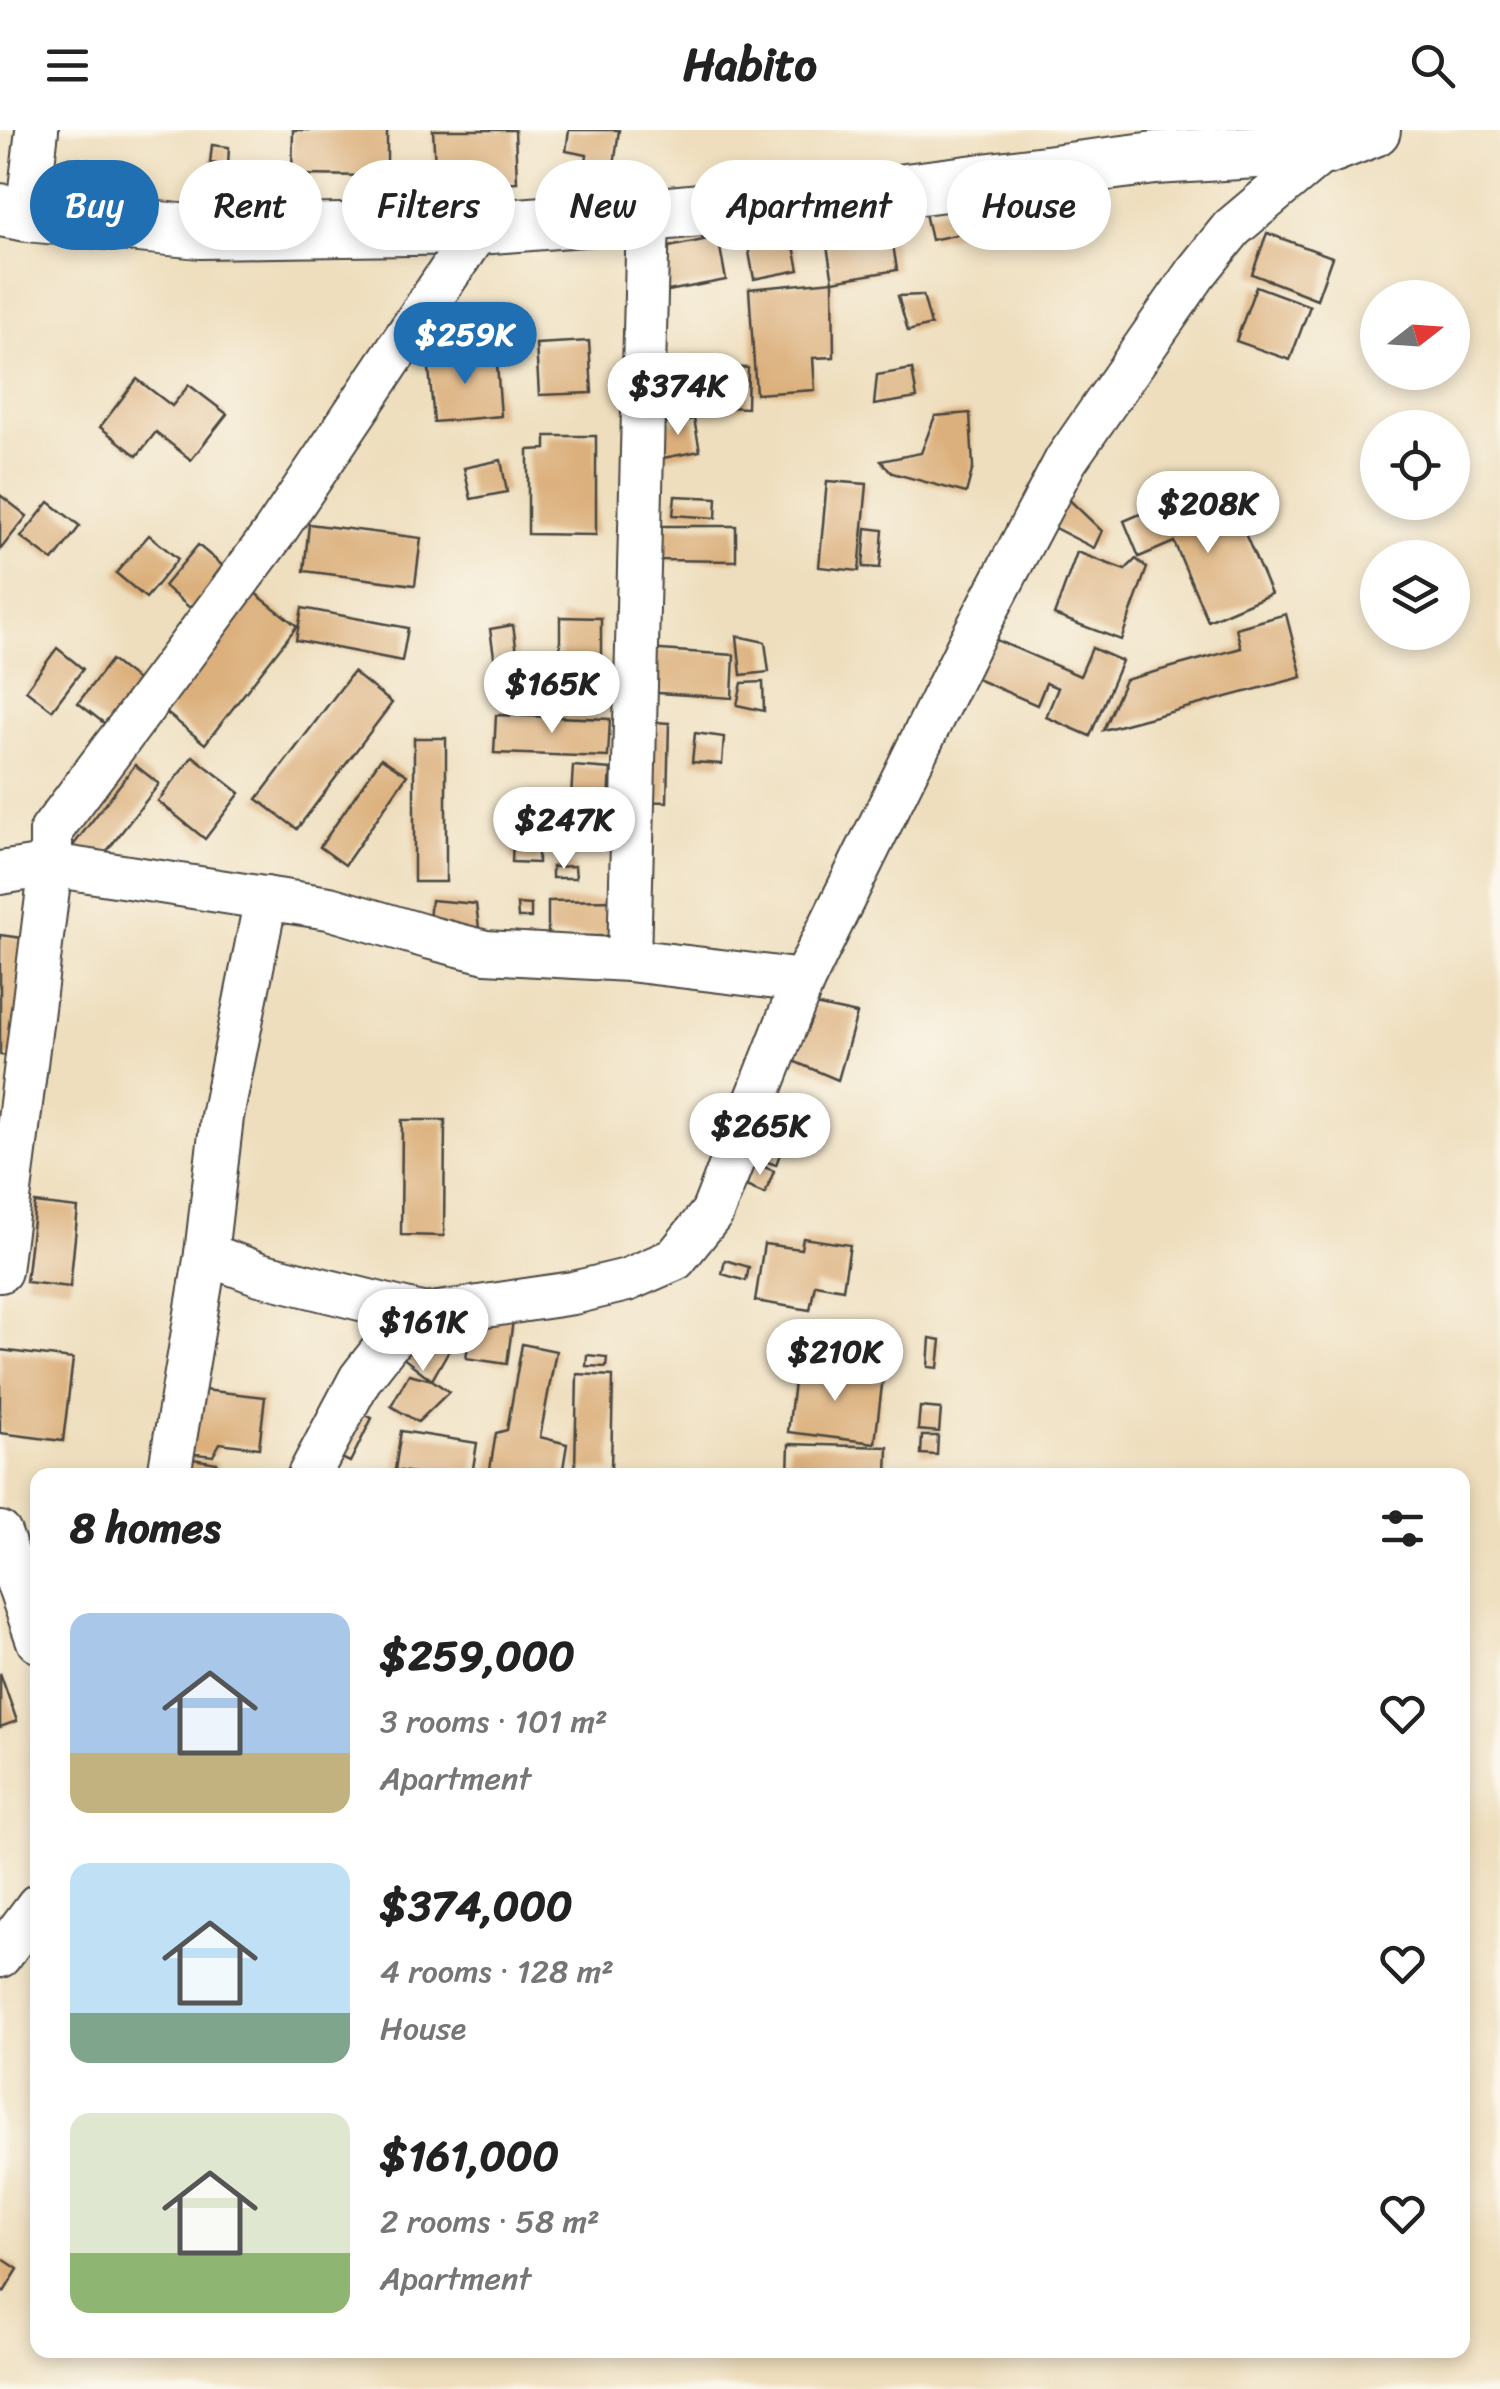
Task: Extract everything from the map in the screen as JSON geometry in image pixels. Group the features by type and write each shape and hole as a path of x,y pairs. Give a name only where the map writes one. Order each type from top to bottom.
{"street":[{"path":"37,130 14,213 200,232 342,230"},
{"path":"671,213 1155,158 1327,148 1374,130"},
{"path":"206,1254 260,1274 425,1315 573,1293 627,1280 675,1259 712,1213 803,981 969,644 1066,460 1195,274 1232,228 1327,148"},
{"path":"0,1271 51,865 51,831 274,533 464,250"},
{"path":"629,960 647,250"},
{"path":"0,874 51,865 329,908 486,952 629,960 803,981"},
{"path":"170,1468 206,1254 222,1116 266,898"},
{"path":"313,1468 360,1378 392,1338 425,1315"},
{"path":"0,1533 30,1618"},
{"path":"0,1956 30,1916"}],"building":[{"path":"293,130 387,130 387,160 342,160 342,176 322,175 322,160 292,160"},
{"path":"433,130 515,130 517,182 515,160 435,160"},
{"path":"569,130 619,130 615,160 586,160 587,155 566,151"},
{"path":"212,145 229,147 228,160 210,160"},
{"path":"947,208 947,237 931,240 927,213"},
{"path":"1267,233 1332,257 1317,299 1252,274"},
{"path":"691,242 691,250 720,250 726,280 668,291 659,250 671,250 671,247"},
{"path":"749,250 795,250 799,270 754,279"},
{"path":"828,250 894,250 897,270 833,281"},
{"path":"833,281 834,357 813,358 815,390 756,394 749,289"},
{"path":"1256,286 1310,306 1290,360 1236,341"},
{"path":"923,295 931,325 908,331 898,296"},
{"path":"589,341 592,393 539,395 536,344"},
{"path":"496,351 501,416 434,422 428,358"},
{"path":"655,365 748,368 747,408 654,404"},
{"path":"912,369 917,398 874,405 877,375"},
{"path":"137,379 172,406 189,385 227,414 191,460 156,432 137,456 100,427"},
{"path":"970,413 973,467 966,493 892,473 881,461 921,453 935,416"},
{"path":"694,419 700,451 663,458 657,425"},
{"path":"546,436 596,436 596,535 528,534 528,450 546,449"},
{"path":"501,460 507,492 471,499 464,468"},
{"path":"827,481 867,484 859,571 819,567"},
{"path":"1059,490 1102,531 1094,548 1043,522"},
{"path":"0,495 27,516 0,550"},
{"path":"675,496 717,498 716,518 673,515"},
{"path":"1231,501 1271,594 1208,621 1174,542 1139,557 1124,521 1154,508 1163,530"},
{"path":"49,502 80,526 53,561 21,537"},
{"path":"309,524 421,538 415,585 304,571"},
{"path":"657,526 736,526 736,561 657,560"},
{"path":"866,528 883,530 880,568 863,567"},
{"path":"149,535 178,559 146,598 116,573"},
{"path":"198,545 230,572 196,613 164,586"},
{"path":"1077,552 1125,570 1136,559 1147,568 1121,640 1054,615"},
{"path":"255,593 297,626 205,744 163,710"},
{"path":"302,608 408,628 402,661 296,640"},
{"path":"1286,614 1302,677 1103,730 1125,680 1241,648 1236,628"},
{"path":"560,617 601,618 601,700 560,699"},
{"path":"513,625 518,659 495,663 490,629"},
{"path":"737,636 765,642 769,672 741,675"},
{"path":"987,636 1080,676 1092,648 1122,661 1090,736 1046,717 1058,688 1046,683 1037,705 970,676"},
{"path":"57,648 83,669 52,710 26,690"},
{"path":"646,649 734,655 732,698 644,692"},
{"path":"111,660 142,684 109,727 78,703"},
{"path":"353,672 392,703 297,829 257,799"},
{"path":"763,682 764,711 737,705 742,683"},
{"path":"496,715 610,719 608,757 494,753"},
{"path":"640,721 669,723 667,802 638,801"},
{"path":"695,733 724,737 722,764 692,762"},
{"path":"414,738 446,738 446,882 414,882"},
{"path":"193,756 240,793 205,839 158,801"},
{"path":"381,758 407,775 345,865 320,847"},
{"path":"135,765 159,784 96,865 72,847"},
{"path":"573,766 611,769 607,833 569,830"},
{"path":"513,837 538,838 538,863 512,862"},
{"path":"575,866 576,878 552,878 552,867"},
{"path":"431,900 476,904 480,936 428,931"},
{"path":"616,900 617,936 548,936 548,901"},
{"path":"517,904 531,905 531,918 518,918"},
{"path":"0,935 30,939 16,1057 0,1055"},
{"path":"805,1003 857,1014 838,1080 793,1061"},
{"path":"771,1114 789,1122 781,1141 763,1133"},
{"path":"402,1120 445,1120 444,1236 401,1235"},
{"path":"765,1142 782,1148 776,1165 759,1159"},
{"path":"755,1163 774,1171 765,1194 746,1186"},
{"path":"35,1203 78,1208 70,1287 26,1282"},
{"path":"803,1238 850,1245 843,1289 815,1284 810,1310 755,1301 764,1244 801,1249"},
{"path":"725,1260 749,1267 746,1281 722,1274"},
{"path":"473,1314 513,1320 507,1364 466,1358"},
{"path":"421,1324 453,1343 432,1380 402,1357"},
{"path":"930,1338 941,1340 938,1368 928,1367"},
{"path":"522,1344 556,1351 540,1437 567,1444 563,1468 490,1468 496,1433 507,1430"},
{"path":"0,1350 73,1359 63,1441 0,1433"},
{"path":"587,1355 607,1357 606,1367 586,1366"},
{"path":"796,1365 883,1377 875,1443 788,1432"},
{"path":"409,1374 432,1380 449,1392 418,1422 391,1406"},
{"path":"577,1374 613,1376 611,1468 575,1468"},
{"path":"186,1388 265,1397 259,1448 220,1443 213,1456 178,1452"},
{"path":"920,1407 941,1409 939,1432 918,1430"},
{"path":"355,1410 372,1418 350,1462 333,1454"},
{"path":"401,1431 477,1443 473,1468 395,1468"},
{"path":"922,1436 938,1436 937,1455 921,1454"},
{"path":"789,1444 888,1447 887,1468 788,1468"},
{"path":"181,1457 217,1463 216,1468 179,1468"},
{"path":"0,1673 17,1721 0,1727"},
{"path":"0,2257 18,2269 4,2292 0,2288"}]}
